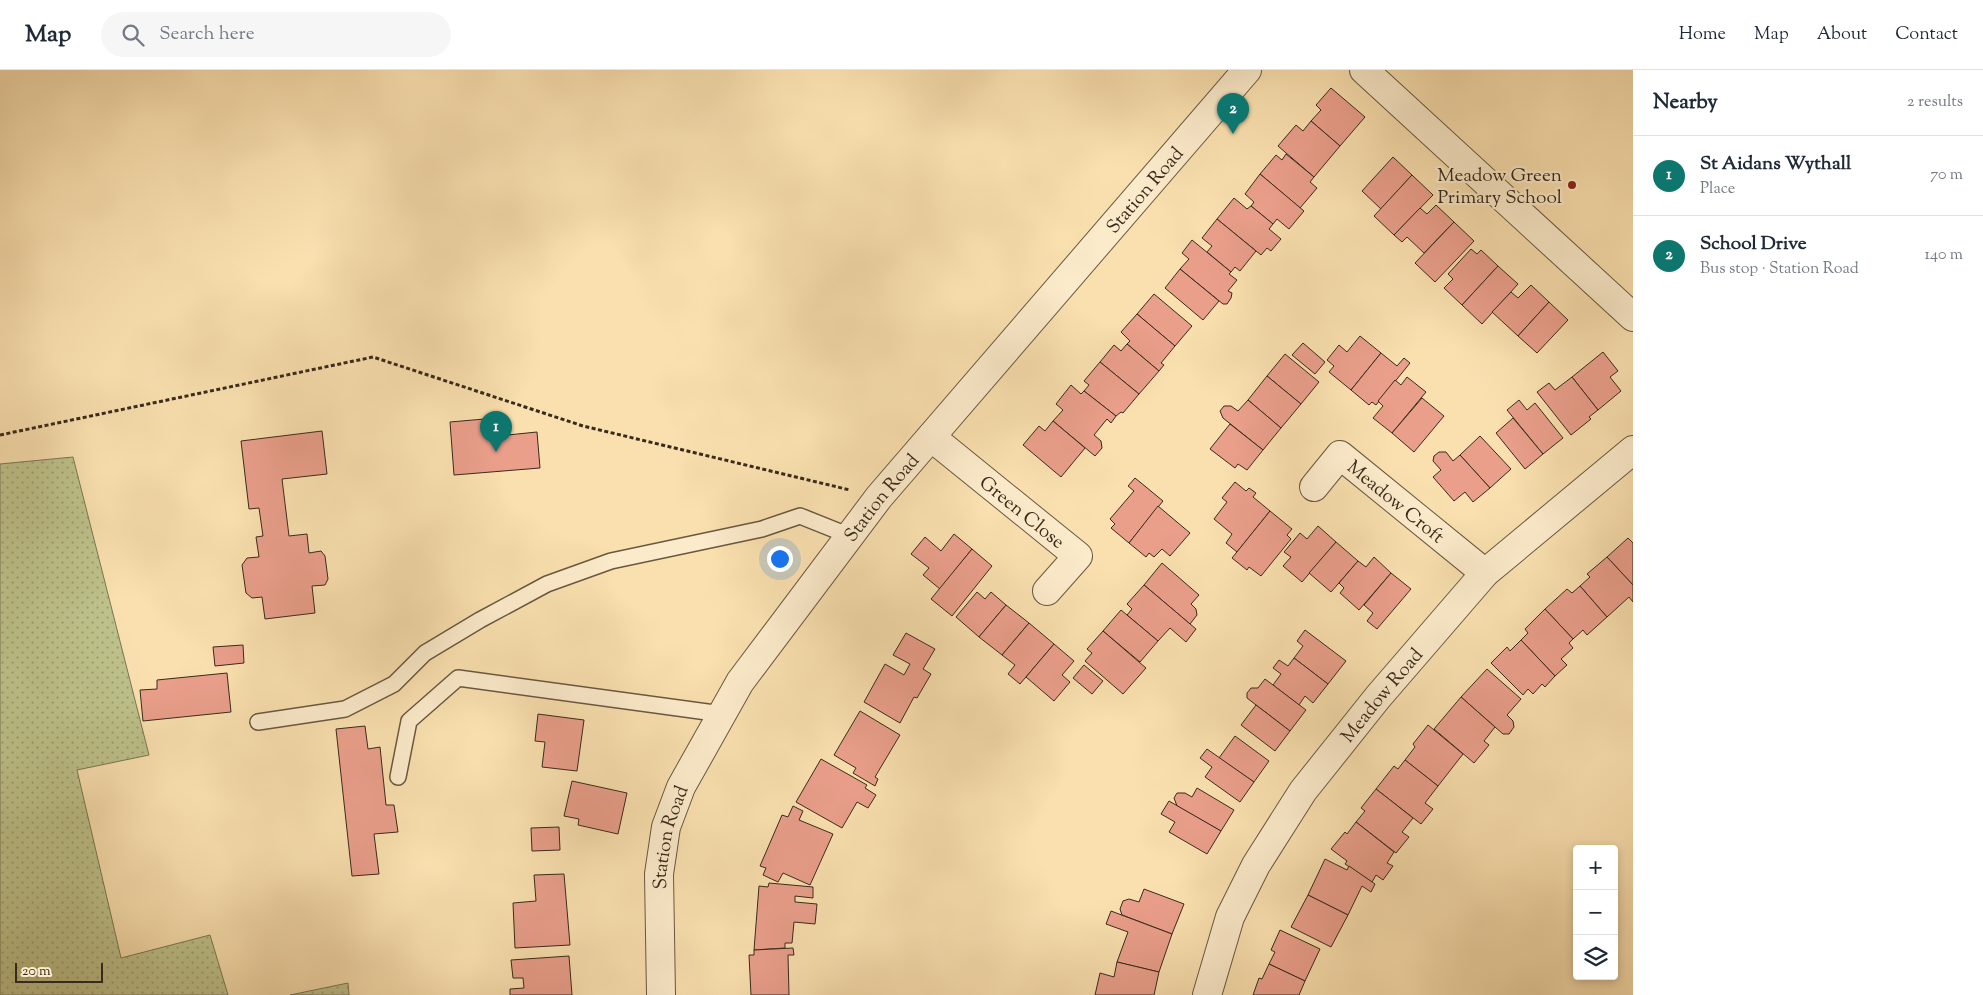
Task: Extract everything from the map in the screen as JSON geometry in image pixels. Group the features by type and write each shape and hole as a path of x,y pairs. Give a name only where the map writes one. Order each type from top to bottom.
{"street":[{"name":"Station Road","path":"661,995 659,874 666,827 681,787 740,682 879,497 1247,70"},
{"path":"1364,70 1633,317"},
{"name":"Green Close","path":"931,437 1078,556 1048,591"},
{"name":"Meadow Road","path":"1207,995 1230,917 1256,865 1303,791 1378,697 1485,573 1633,450"},
{"name":"Meadow Croft","path":"1314,487 1340,455 1485,573"}],"lane":[{"path":"258,722 344,709 394,684 425,653 480,620 547,584 611,561 762,529 800,516 850,536"},
{"path":"398,777 409,721 458,678 722,714"}],"path":[{"path":"0,434 373,357 583,426 879,497"}],"green space":[{"path":"73,457 149,755 77,770 121,958 210,935 228,995 0,995 0,464"},
{"path":"348,983 349,995 290,995"}],"building":[{"path":"1331,88 1365,117 1340,146 1311,121 1321,110 1316,105"},
{"path":"1311,121 1340,146 1314,177 1278,146 1296,125 1303,131"},
{"path":"1286,154 1314,177 1310,182 1317,188 1300,208 1260,174 1276,155 1282,160"},
{"path":"1393,157 1412,175 1381,209 1362,191"},
{"path":"1260,174 1304,211 1289,229 1277,219 1273,224 1251,206 1254,202 1245,194"},
{"path":"1412,175 1433,195 1394,235 1374,216"},
{"path":"1234,198 1247,209 1251,206 1273,224 1269,229 1281,239 1271,251 1267,248 1261,255 1217,219"},
{"path":"1436,205 1454,222 1424,253 1407,237 1402,242 1394,235 1420,208 1427,214"},
{"path":"1217,219 1256,251 1240,271 1235,267 1231,272 1207,252 1212,246 1202,238"},
{"path":"1454,222 1474,241 1435,282 1415,263"},
{"path":"1192,240 1231,272 1229,274 1237,280 1228,291 1232,293 1227,304 1223,304 1180,269 1189,259 1182,253"},
{"path":"1471,249 1477,254 1481,250 1498,266 1462,305 1444,288 1453,279 1448,274"},
{"path":"1498,266 1518,284 1482,324 1462,305"},
{"path":"1180,269 1219,301 1203,320 1165,288"},
{"path":"1531,285 1549,302 1518,336 1492,312 1511,292 1518,298"},
{"path":"1154,294 1192,326 1175,346 1137,314"},
{"path":"1549,302 1568,320 1537,353 1518,336"},
{"path":"1137,314 1175,346 1161,363 1164,365 1159,371 1127,344 1130,341 1121,332"},
{"path":"1360,336 1381,353 1351,390 1329,372 1334,366 1327,360 1339,345 1347,352"},
{"path":"1303,343 1325,362 1315,374 1292,355"},
{"path":"1127,344 1159,371 1139,394 1100,362 1114,345 1121,351"},
{"path":"1603,352 1618,371 1610,377 1621,391 1598,410 1572,377"},
{"path":"1381,353 1397,366 1404,358 1410,363 1376,405 1372,402 1369,405 1351,390"},
{"path":"1285,354 1319,382 1301,404 1267,376"},
{"path":"1100,362 1139,394 1123,413 1121,412 1116,416 1084,391 1089,385 1084,381"},
{"path":"1267,376 1301,404 1281,428 1248,400"},
{"path":"1407,377 1426,392 1392,433 1373,418 1383,406 1378,401 1395,380 1401,385"},
{"path":"1572,377 1598,410 1589,417 1591,419 1571,435 1537,392 1549,383 1555,390"},
{"path":"1071,385 1081,394 1084,391 1116,416 1111,423 1107,419 1094,435 1101,441 1102,448 1095,456 1053,421 1063,410 1056,404"},
{"path":"1422,398 1444,416 1414,452 1392,433"},
{"path":"1248,400 1281,428 1263,450 1223,418 1220,411 1224,406 1231,406 1238,411"},
{"path":"1519,400 1527,410 1535,403 1563,438 1543,454 1507,410"},
{"path":"496,418 498,436 537,432 540,468 454,475 450,422"},
{"path":"1513,418 1543,454 1525,469 1496,433"},
{"path":"1053,421 1085,448 1061,477 1023,445 1039,426 1045,431"},
{"path":"1230,424 1263,450 1247,470 1238,464 1235,468 1210,449"},
{"path":"322,431 327,474 282,479 289,536 307,534 309,553 321,551 325,556 328,579 325,585 312,586 315,613 265,619 262,597 252,598 246,593 242,565 247,558 259,557 256,537 263,536 259,508 249,509 241,441"},
{"path":"1480,436 1511,469 1490,488 1460,455"},
{"path":"1439,452 1446,452 1453,461 1460,455 1490,488 1473,502 1465,492 1454,501 1433,477 1441,470 1433,461 1434,456"},
{"path":"1135,478 1163,501 1129,543 1111,528 1115,524 1110,519 1134,491 1128,486"},
{"path":"1235,482 1246,491 1249,488 1256,493 1253,497 1270,511 1237,552 1226,543 1232,534 1214,519 1227,502 1222,498"},
{"path":"1158,506 1190,533 1170,556 1162,549 1154,557 1149,553 1146,557 1129,543"},
{"path":"1270,511 1292,529 1287,535 1291,539 1261,576 1249,567 1247,570 1232,558"},
{"path":"1318,526 1336,542 1302,582 1283,566 1291,557 1284,552 1300,533 1307,539"},
{"path":"954,534 972,549 940,589 923,575 929,568 911,554 925,537 941,551"},
{"path":"1628,538 1633,543 1633,585 1607,557"},
{"path":"1336,542 1358,561 1331,592 1309,573"},
{"path":"972,549 992,566 952,616 931,599"},
{"path":"1374,557 1391,573 1359,610 1340,593 1344,588 1339,583 1358,561 1366,567"},
{"path":"1607,557 1633,585 1633,602 1629,597 1607,617 1580,586 1590,577 1587,574"},
{"path":"1162,563 1199,595 1191,604 1196,609 1197,615 1190,624 1144,585"},
{"path":"1391,573 1411,589 1377,629 1367,621 1373,613 1364,605"},
{"path":"1144,585 1196,629 1186,642 1170,628 1158,641 1127,615 1132,609 1127,604"},
{"path":"1580,586 1607,617 1587,635 1583,630 1573,639 1545,609 1567,589 1572,593"},
{"path":"977,592 985,599 991,592 1006,605 979,637 956,617"},
{"path":"1006,605 1029,623 1002,655 979,637"},
{"path":"1545,609 1573,639 1569,643 1573,648 1561,659 1567,665 1555,676 1521,640 1528,633 1525,629"},
{"path":"1121,610 1158,641 1140,662 1103,631"},
{"path":"1029,623 1054,644 1020,684 1008,674 1015,665 1002,655"},
{"path":"1305,630 1346,661 1328,684 1294,658 1303,646 1297,641"},
{"path":"1103,631 1146,668 1123,694 1085,661 1092,653 1087,649"},
{"path":"906,633 935,649 923,669 931,674 917,698 914,697 900,723 864,702 885,664 904,675 910,664 893,655"},
{"path":"1521,640 1555,676 1545,687 1542,684 1533,694 1528,689 1523,695 1491,663 1507,647 1510,651"},
{"path":"1054,644 1074,661 1062,675 1070,682 1054,701 1026,677"},
{"path":"243,645 244,663 215,666 213,647"},
{"path":"1294,658 1328,684 1313,703 1305,696 1299,705 1273,685 1281,674 1273,668 1279,660 1288,666"},
{"path":"1084,665 1103,681 1092,694 1073,678"},
{"path":"1487,669 1521,699 1507,715 1513,721 1514,727 1509,734 1503,734 1461,697"},
{"path":"227,673 231,712 143,721 140,690 157,689 157,680"},
{"path":"1265,679 1306,710 1290,731 1247,698 1247,693 1251,688 1258,688"},
{"path":"1461,697 1495,727 1484,741 1489,745 1474,763 1434,729"},
{"path":"1256,705 1290,731 1275,751 1241,725"},
{"path":"860,711 900,735 875,777 878,779 875,786 853,773 856,768 834,755"},
{"path":"538,714 584,720 577,771 542,767 545,742 535,741"},
{"path":"1428,725 1463,754 1438,786 1405,760 1415,747 1413,744"},
{"path":"365,726 368,749 380,747 386,805 394,805 398,832 374,834 379,874 352,876 336,729"},
{"path":"1235,736 1269,761 1254,782 1219,758"},
{"path":"1207,749 1254,782 1240,802 1205,777 1212,767 1200,758"},
{"path":"821,759 867,785 865,788 876,795 868,808 857,802 842,828 796,802"},
{"path":"1405,760 1438,786 1425,803 1433,809 1421,824 1376,789 1394,766 1398,769"},
{"path":"572,781 627,793 618,834 578,825 579,819 564,816"},
{"path":"1197,788 1234,810 1221,831 1177,806 1174,798 1177,793 1185,793 1192,797"},
{"path":"1376,789 1413,818 1402,832 1409,837 1396,853 1356,822 1365,811 1361,808"},
{"path":"1169,801 1221,831 1207,854 1169,832 1175,822 1161,814"},
{"path":"793,806 803,811 799,820 833,834 810,885 783,873 778,882 763,875 766,868 760,866 782,815 788,817"},
{"path":"1356,822 1394,852 1387,863 1393,866 1383,880 1376,875 1372,882 1345,864 1347,861 1331,849 1345,832 1347,834"},
{"path":"559,827 560,850 532,851 531,828"},
{"path":"1325,859 1347,870 1349,866 1375,884 1371,892 1362,886 1348,915 1308,895"},
{"path":"564,874 570,945 515,948 513,903 536,901 534,875"},
{"path":"769,883 813,887 813,898 795,896 795,902 817,904 815,924 794,922 792,943 785,943 785,948 754,950 759,886 768,887"},
{"path":"1144,889 1184,904 1172,934 1122,915 1120,909 1123,901 1129,899 1139,902"},
{"path":"1308,895 1348,915 1331,947 1291,927"},
{"path":"1111,911 1172,934 1159,972 1117,962 1128,932 1106,924"},
{"path":"1280,930 1320,949 1305,981 1269,964 1275,952 1271,950"},
{"path":"793,948 794,955 788,955 789,995 751,995 749,955 754,955 754,950"},
{"path":"569,956 572,995 510,995 510,989 524,988 523,978 513,978 511,960"},
{"path":"1117,962 1159,972 1154,995 1095,995 1100,973 1114,977"},
{"path":"1269,964 1305,981 1299,995 1253,995 1259,978 1262,979"}],"place":[{"name":"School Drive","path":"1233,134"},
{"name":"Meadow Green Primary School","path":"1572,185"},
{"name":"St Aidans Wythall","path":"496,452"}]}
